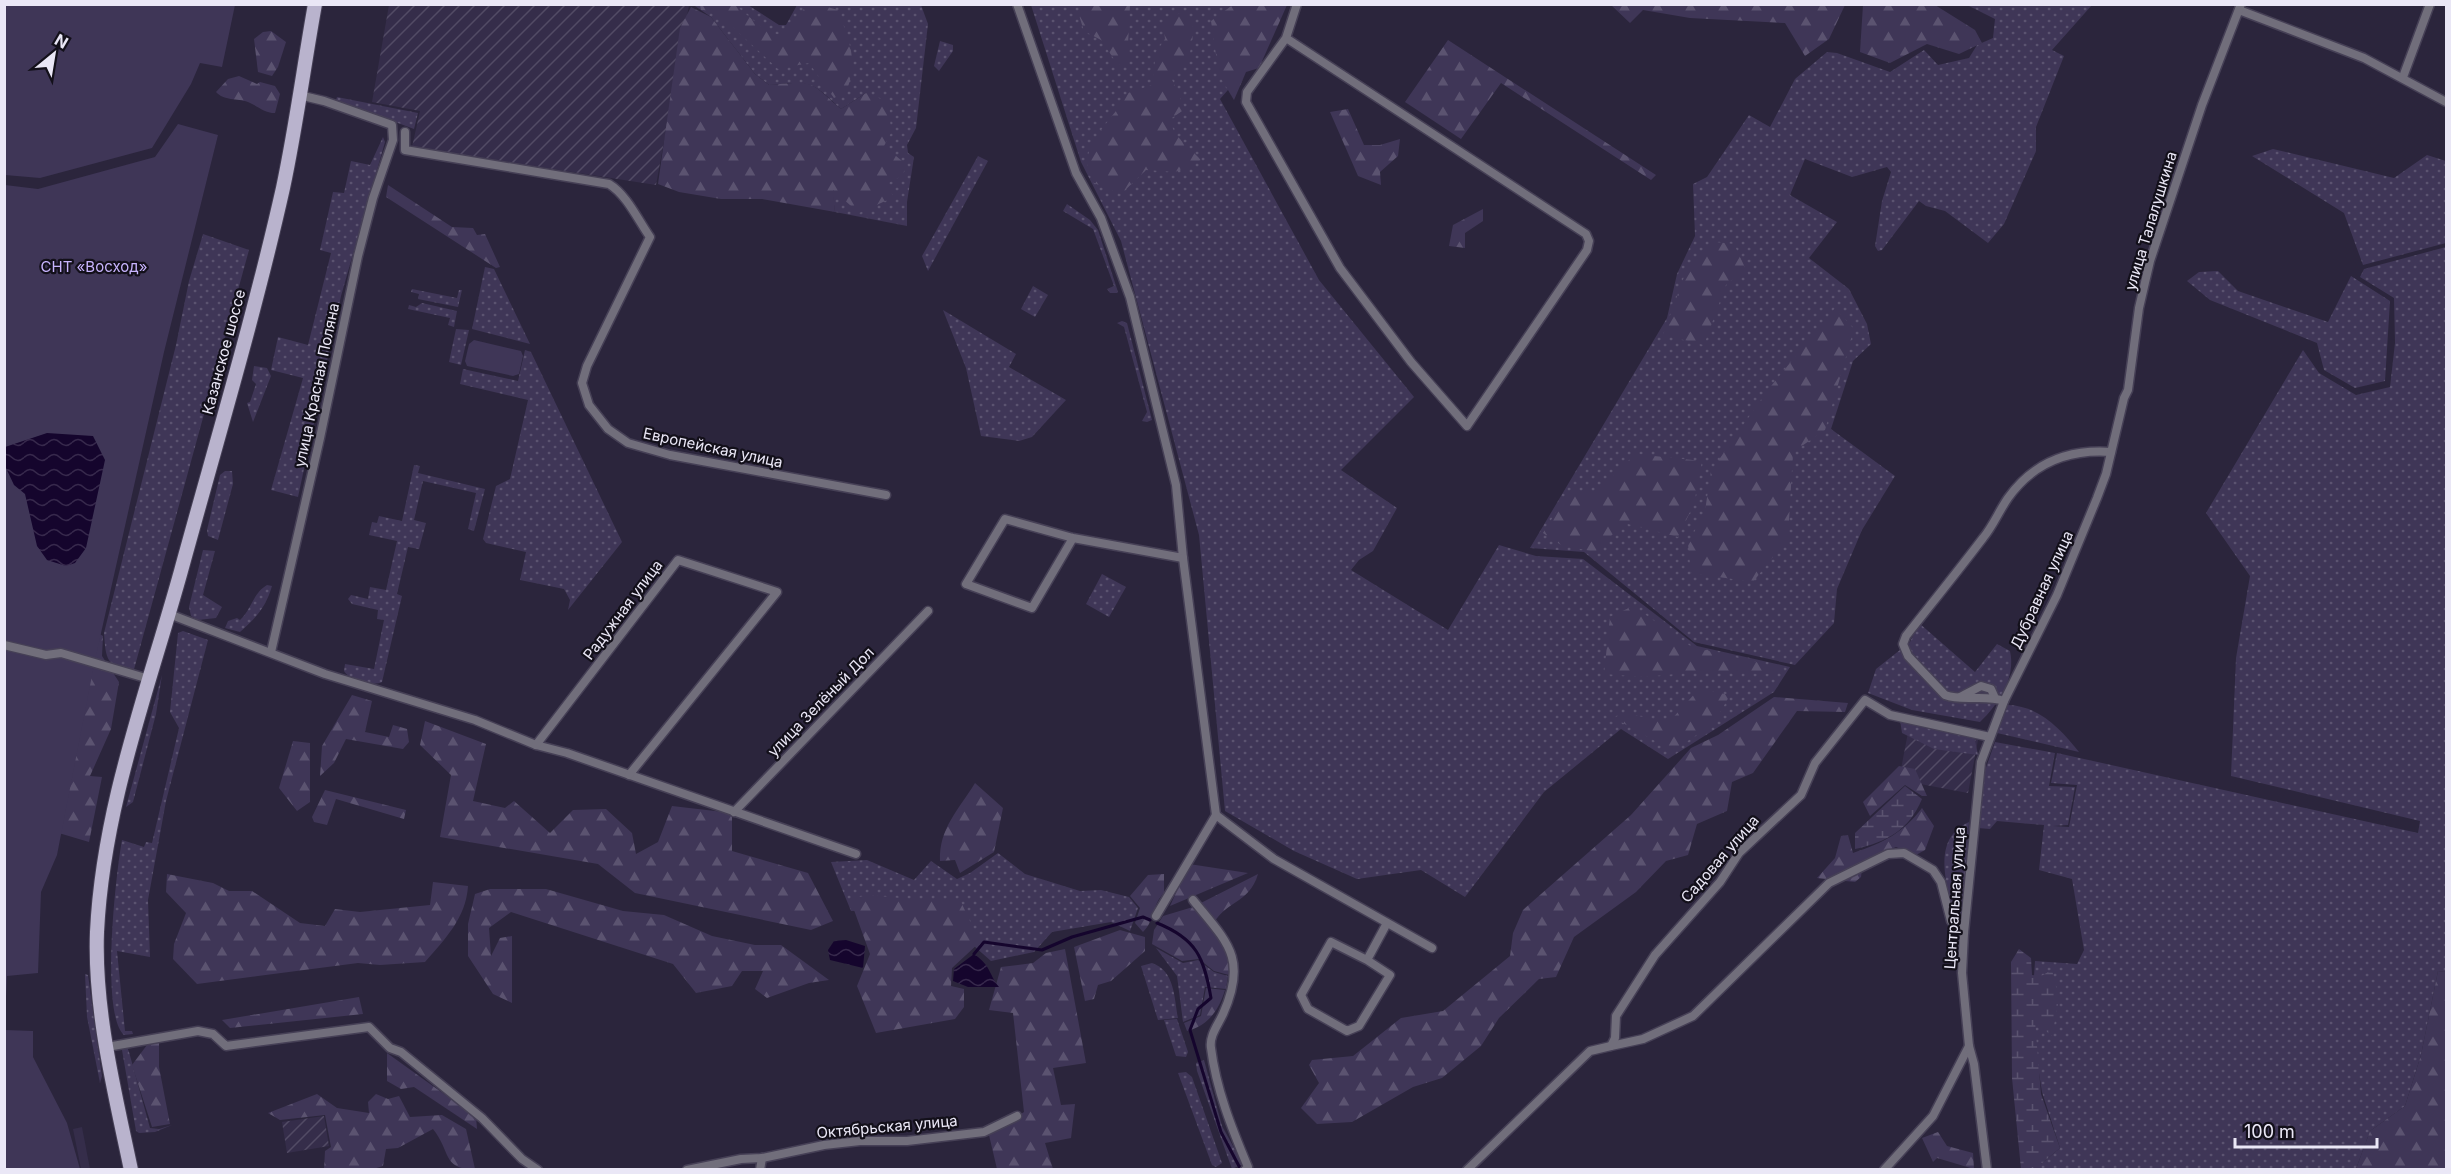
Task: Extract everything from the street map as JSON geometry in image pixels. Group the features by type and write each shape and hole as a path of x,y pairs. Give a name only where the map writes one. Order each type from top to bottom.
{"main road":[{"name":"Казанское шоссе","path":"148,679 169,614 284,185 315,4"},
{"path":"131,1170 107,1047 99,985 97,937 102,880 117,792 148,679"}],"street":[{"path":"1017,4 1076,173 1101,218 1133,306 1176,485 1183,558 1216,815 1156,916"},
{"path":"1286,38 1586,234 1589,241 1587,250 1467,426 1411,362 1340,268 1246,102 1248,92 1286,38 1297,4"},
{"path":"2403,77 2430,4"},
{"path":"2240,7 2264,22 2364,58 2446,102"},
{"name":"улица Талалушкина","path":"2111,452 2128,390 2139,308 2150,261 2202,105 2240,7"},
{"name":"улица Красная Поляна","path":"271,652 320,438 358,256 373,198 393,140 392,125 324,101 299,95"},
{"name":"Европейская улица","path":"405,132 405,150 609,184 617,189 650,237 587,366 582,383 589,405 608,429 628,443 670,455 886,495"},
{"path":"1999,700 1945,695 1908,656 1903,644 1906,636 1986,534 2008,498 2028,475 2050,460 2091,450 2111,452"},
{"name":"Дубравная улица","path":"1990,737 1999,700 2058,595 2097,498 2111,452"},
{"path":"1073,538 1032,608 966,584 1005,519 1073,538 1183,558"},
{"name":"Радужная улица","path":"536,745 678,560 777,592 630,775"},
{"name":"улица Зелёный Дол","path":"734,812 928,611"},
{"path":"169,614 325,674 479,721 536,745 630,775 856,854"},
{"path":"4,645 46,655 61,653 148,679"},
{"name":"Садовая улица","path":"1611,1046 1615,1038 1616,1016 1655,955 1720,882 1739,854 1801,795 1815,763 1865,700 1890,715 1990,737"},
{"name":"Центральная улица","path":"1987,1170 1974,1064 1969,1046 1962,973 1981,762 1990,737"},
{"path":"1216,815 1274,859 1432,948"},
{"path":"1467,1170 1590,1052 1643,1039 1693,1016 1829,883 1888,854 1897,852 1918,860 1938,875 1951,921 1964,933"},
{"path":"1193,900 1230,945 1235,965 1228,1002 1212,1035 1210,1047 1227,1115 1247,1168"},
{"path":"1367,960 1388,923"},
{"path":"1331,942 1367,960 1390,975 1359,1026 1347,1031 1308,1009 1301,994 1331,942"},
{"path":"107,1047 198,1031 213,1034 226,1046 369,1027 390,1048 401,1052 482,1118 522,1159 538,1170"},
{"path":"1884,1170 1932,1116 1969,1046"},
{"name":"Октябрьская улица","path":"687,1170 824,1145 860,1141 907,1141 984,1132 1017,1116"},
{"path":"760,1170 762,1158"}],"shaded area":[{"path":"389,5 689,5 656,185 412,147 420,111 372,102"},
{"path":"1909,727 1978,740 1968,793 1899,780"},
{"path":"324,1116 329,1146 287,1153 282,1122"},
{"path":"82,1127 90,1169 81,1169 73,1129"}],"green space":[{"path":"5,4 235,5 222,67 200,63 191,84 152,148 40,178 5,175"},
{"path":"692,4 748,5 779,25 786,25 797,5 921,5 928,24 916,128 907,145 908,153 914,157 907,202 907,226 835,212 832,189 885,184 884,146 866,93 841,109 823,92 809,85 794,83 769,85 755,74 711,17"},
{"path":"1234,4 1287,5 1259,68 1246,72 1234,100 1219,75 1211,21"},
{"path":"700,5 735,5 769,33 784,35 807,5 820,5 838,10 849,41 852,60 850,81 846,92 834,98 809,63 778,69 714,10 701,10"},
{"path":"1031,5 1281,5 1265,48 1220,99 1319,280 1414,397 1341,470 1397,508 1373,551 1359,560 1351,570 1448,630 1499,545 1536,556 1583,559 1697,646 1790,667 1774,692 1668,759 1621,729 1544,792 1465,897 1421,870 1357,879 1294,851 1225,811 1199,535 1121,241 1081,162"},
{"path":"1081,5 1130,5 1127,64 1118,65 1101,40 1084,31 1078,12"},
{"path":"1611,5 1845,5 1829,39 1805,56 1785,23 1690,18 1643,10 1630,23"},
{"path":"1863,5 1935,5 1975,30 1982,43 1959,54 1927,44 1890,63 1860,52"},
{"path":"1967,5 2092,5 2052,50 2064,56 2036,127 2036,151 2004,224 1988,243 1945,211 1926,206 1919,201 1882,250 1878,251 1875,246 1882,201 1891,172 1887,167 1852,177 1805,159 1790,195 1837,222 1809,258 1849,289 1867,324 1871,344 1853,361 1831,429 1895,476 1862,530 1837,589 1834,623 1795,665 1694,642 1584,552 1530,548 1667,318 1677,274 1695,236 1693,184 1707,177 1749,115 1770,127 1795,79 1827,52 1837,53 1890,72 1924,50 1938,65 1969,58 1977,45 1993,38 1995,19"},
{"path":"691,7 711,17 755,74 769,85 809,84 841,109 866,93 889,102 891,133 884,146 908,166 900,177 886,184 894,197 859,213 833,190 835,212 762,199 721,199 679,192 658,184 680,28"},
{"path":"1182,12 1194,28 1189,59 1170,75 1185,109 1169,120 1176,135 1201,160 1175,172 1146,170 1121,194 1094,183 1087,161 1093,142 1128,93 1152,85 1156,52 1165,39 1163,21"},
{"path":"271,31 286,42 278,67 272,76 258,72 254,39 263,32"},
{"path":"1448,40 1656,175 1651,180 1501,83 1461,139 1405,102"},
{"path":"940,41 953,45 953,51 939,71 934,66"},
{"path":"239,76 257,84 260,82 275,86 280,94 275,113 264,111 248,102 223,97 216,92 228,79"},
{"path":"337,97 418,113 414,129 336,100"},
{"path":"1348,109 1364,145 1380,145 1400,139 1398,156 1380,172 1381,185 1358,176 1330,112"},
{"name":"СНТ «Восход»","path":"178,124 218,135 164,352 95,660 57,855 41,892 38,973 7,976 5,1019 5,185 38,189 155,157"},
{"path":"383,137 385,142 341,296 298,497 271,490 303,378 271,370 278,337 308,345 331,253 320,250 333,192 344,193 351,161 370,165"},
{"path":"2273,149 2394,178 2427,155 2446,161 2446,243 2363,265 2344,213 2252,156"},
{"path":"978,156 988,161 928,271 922,256"},
{"path":"388,185 452,227 473,228 477,235 485,234 500,267 496,268 386,197"},
{"path":"1067,204 1090,220 1098,230 1117,293 1110,293 1107,289 1114,286 1093,229 1063,211"},
{"path":"1483,209 1483,221 1465,233 1465,248 1449,246 1453,225"},
{"path":"203,234 249,250 133,673 117,667 109,660 104,633 176,345 189,281"},
{"path":"1715,242 1734,244 1748,274 1727,282 1704,345 1663,335 1685,274"},
{"path":"2446,247 2446,972 2438,971 2421,1055 2405,1106 2370,1131 2356,1169 2041,1169 2041,1164 2060,1148 2042,1092 2031,1022 2035,961 2077,964 2084,950 2072,879 2039,870 2044,825 1997,821 1990,829 1978,828 1983,776 1995,742 2055,753 2049,786 2075,787 2068,825 2053,826 2069,827 2077,785 2051,783 2057,753 2418,833 2420,821 2231,776 2236,658 2250,576 2206,513 2303,350 2319,373 2356,395 2390,387 2395,343 2394,298 2360,277 2364,269"},
{"path":"485,267 494,269 530,344 472,329"},
{"path":"2218,271 2238,291 2328,322 2351,276 2390,301 2385,381 2355,388 2324,370 2317,343 2210,300 2187,281 2199,272"},
{"path":"1033,286 1048,295 1035,317 1021,309"},
{"path":"412,289 457,298 459,290 462,290 458,307 418,299 419,294 411,292"},
{"path":"422,303 457,311 454,327 448,325 450,318 408,309 409,305 416,307"},
{"path":"1835,308 1854,329 1825,430 1793,452 1788,538 1753,582 1691,573 1688,544 1705,511 1711,471 1767,391"},
{"path":"943,310 1016,354 1009,367 1066,400 1032,437 1019,441 981,436 966,368"},
{"path":"1122,321 1127,323 1152,420 1147,422 1142,421 1147,412 1124,327 1117,323"},
{"path":"456,329 469,330 461,365 449,362"},
{"path":"474,340 521,351 523,356 519,374 513,376 467,366 465,361 469,344"},
{"path":"525,350 531,352 622,542 568,610 570,600 564,589 520,580 526,552 486,543 483,539 496,486 510,479 528,400 460,384 463,369 518,381"},
{"path":"254,366 267,368 271,376 253,422 247,403 250,402 256,384 252,380"},
{"path":"1635,454 1702,461 1694,504 1678,537 1624,523 1595,552 1561,545 1543,533 1569,491 1596,493"},
{"path":"414,465 420,466 418,473 485,489 474,531 468,529 476,493 423,481 414,520 426,523 419,549 408,547 397,594 402,596 382,682 367,683 347,674 344,671 345,664 374,669 384,620 377,619 378,610 352,604 348,599 351,595 368,599 370,587 386,590 397,541 369,535 372,522 377,523 379,516 402,521"},
{"path":"225,471 232,471 233,484 218,540 208,536 207,530 220,475"},
{"path":"203,550 215,551 203,595 222,607 216,618 198,620 191,616 189,607"},
{"path":"1102,574 1126,587 1109,617 1086,604"},
{"path":"267,585 272,586 267,600 251,622 240,632 225,628 228,621 237,618 240,620 262,588"},
{"path":"1633,606 1692,647 1785,669 1774,674 1697,672 1644,677 1604,674 1610,617"},
{"path":"1919,623 1975,672 1997,644 2010,651 2011,671 2008,681 1994,707 1980,722 1912,710 1868,693 1876,669 1910,642"},
{"path":"89,628 103,636 102,656 119,682 111,729 90,776 102,777 89,842 42,828"},
{"path":"183,631 208,640 166,801 148,900 150,957 117,951 125,1031 132,1031 133,1034 124,1035 117,1022 111,973 119,857 122,840 144,847 146,842 152,843 179,728 170,712 178,633"},
{"path":"162,675 156,714 133,802 126,807"},
{"path":"1699,689 1730,695 1714,723 1673,751 1614,718 1623,713 1669,722"},
{"path":"352,695 372,701 365,732 389,737 393,725 407,729 409,742 403,749 346,739 334,763 320,776 322,746"},
{"path":"1774,697 1848,703 1845,712 1797,711 1753,773 1732,782 1727,811 1697,824 1688,855 1666,861 1636,892 1574,937 1556,977 1539,979 1499,1018 1481,1046 1442,1078 1413,1087 1352,1122 1317,1124 1301,1108 1319,1083 1309,1065 1312,1060 1353,1056 1401,1018 1443,1011 1510,956 1513,933 1523,910 1631,815 1691,748 1718,735"},
{"path":"2008,705 2030,709 2039,714 2056,727 2079,752 1997,733"},
{"path":"1900,720 1974,736 1978,755 1934,749 1902,733"},
{"path":"425,721 486,744 473,801 505,808 514,801 550,833 573,810 606,809 632,833 636,854 658,842 672,806 732,813 732,851 808,873 833,921 811,930 635,893 598,864 440,837 451,775 420,745"},
{"path":"293,741 310,743 310,802 297,811 279,788"},
{"path":"1899,766 1915,769 1927,796 1922,796 1905,785 1870,816 1863,802"},
{"path":"975,783 1003,808 994,852 960,873 955,860 940,861 941,849 946,829"},
{"path":"1905,786 1922,799 1911,819 1904,827 1887,838 1855,849 1855,833"},
{"path":"325,790 406,810 404,819 336,799 327,825 314,822 312,817"},
{"path":"1922,808 1934,826 1925,850 1916,855 1896,847 1863,861 1861,877 1855,882 1817,878 1835,858 1841,836 1848,835 1853,853 1900,831"},
{"path":"1969,822 1962,914 1951,905 1946,882 1945,858 1946,847 1951,837"},
{"path":"998,853 1025,874 1080,891 1101,890 1129,897 1138,908 1130,931 1111,922 1052,932 1034,952 991,961 974,946 914,909 851,911 831,862 867,860 914,880 931,861 957,879 970,873"},
{"path":"1189,864 1248,873 1170,906"},
{"path":"167,874 213,883 229,891 252,891 300,923 325,926 335,909 360,912 430,905 433,882 468,886 459,918 425,962 380,965 358,963 197,984 173,959 174,944 186,913 166,892"},
{"path":"1164,874 1164,893 1157,902 1150,923 1143,932 1135,923 1140,908 1130,896 1148,875"},
{"path":"1258,874 1249,892 1223,912 1212,927 1227,949 1230,961 1229,975 1214,971 1199,959 1182,961 1152,944 1154,930 1163,916 1193,907"},
{"path":"490,889 546,889 623,911 664,915 712,936 755,945 781,945 829,980 809,983 767,998 755,989 763,971 742,971 732,986 696,993 673,964 511,912 489,928 491,956 500,938 512,936 512,1003 493,994 468,956 468,924 475,894"},
{"path":"868,895 921,900 960,900 980,942 952,968 951,986 964,989 964,1007 955,1019 876,1033 857,986 870,954 850,899"},
{"path":"1120,930 1145,937 1145,951 1111,981 1098,985 1094,999 1085,1001 1074,947"},
{"path":"1156,948 1183,963 1198,960 1214,972 1228,976 1226,989 1205,987 1200,1015 1183,1022 1177,976"},
{"path":"1065,949 1086,1063 1053,1068 1061,1105 1075,1104 1071,1138 1045,1143 1053,1169 997,1169 989,1135 1024,1112 1013,1013 989,1010 1001,967 1033,963 1046,953"},
{"path":"2019,949 2031,958 2032,975 2041,976 2052,970 2059,999 2052,1036 2035,1022 2041,1094 2060,1148 2041,1164 2041,1169 2021,1169 2012,1078 2011,962"},
{"path":"1152,963 1160,967 1169,978 1178,1018 1158,1020 1141,966"},
{"path":"2438,971 2446,972 2446,1169 2356,1169 2370,1131 2405,1106 2421,1055"},
{"path":"85,974 88,975 102,1076 100,1083 87,1017"},
{"path":"1206,988 1225,990 1212,1016 1201,1025 1187,1031 1184,1023 1201,1016"},
{"path":"359,997 363,1014 230,1028 222,1020"},
{"path":"1177,1019 1188,1052 1186,1057 1176,1056 1164,1020"},
{"path":"5,1030 33,1031 33,1057 67,1123 80,1169 5,1169"},
{"path":"159,1041 159,1067 170,1124 152,1127 132,1065 147,1045"},
{"path":"123,1047 127,1047 129,1052 150,1128 159,1129 172,1125 155,1132 139,1133 136,1131"},
{"path":"387,1053 476,1117 477,1129 414,1087 401,1089 387,1081"},
{"path":"1204,1060 1222,1126 1243,1164 1232,1169 1197,1071 1196,1063"},
{"path":"1186,1072 1192,1077 1222,1163 1216,1167 1212,1165 1178,1073"},
{"path":"317,1094 337,1108 369,1113 368,1102 376,1094 388,1099 399,1096 410,1117 442,1115 466,1129 475,1169 464,1168 452,1163 433,1129 398,1148 386,1149 383,1166 373,1169 324,1169 325,1151 331,1147 325,1115 280,1120 268,1113"},
{"path":"1938,1132 1947,1146 1973,1153 1974,1169 1937,1158 1933,1162 1922,1138"}],"water":[{"path":"47,433 93,436 105,460 86,548 75,563 66,566 47,560 37,546 25,494 14,485 5,466 5,447"},
{"path":"846,940 865,946 863,968 830,960 828,950 834,941"},
{"path":"974,954 987,966 999,987 968,987 953,981 954,969"}],"waterway":[{"path":"974,954 984,942 1042,950 1072,937 1143,917 1150,920"},
{"path":"1157,923 1171,929 1190,943 1205,972 1211,998 1198,1009 1190,1030 1221,1132 1241,1170"}]}
